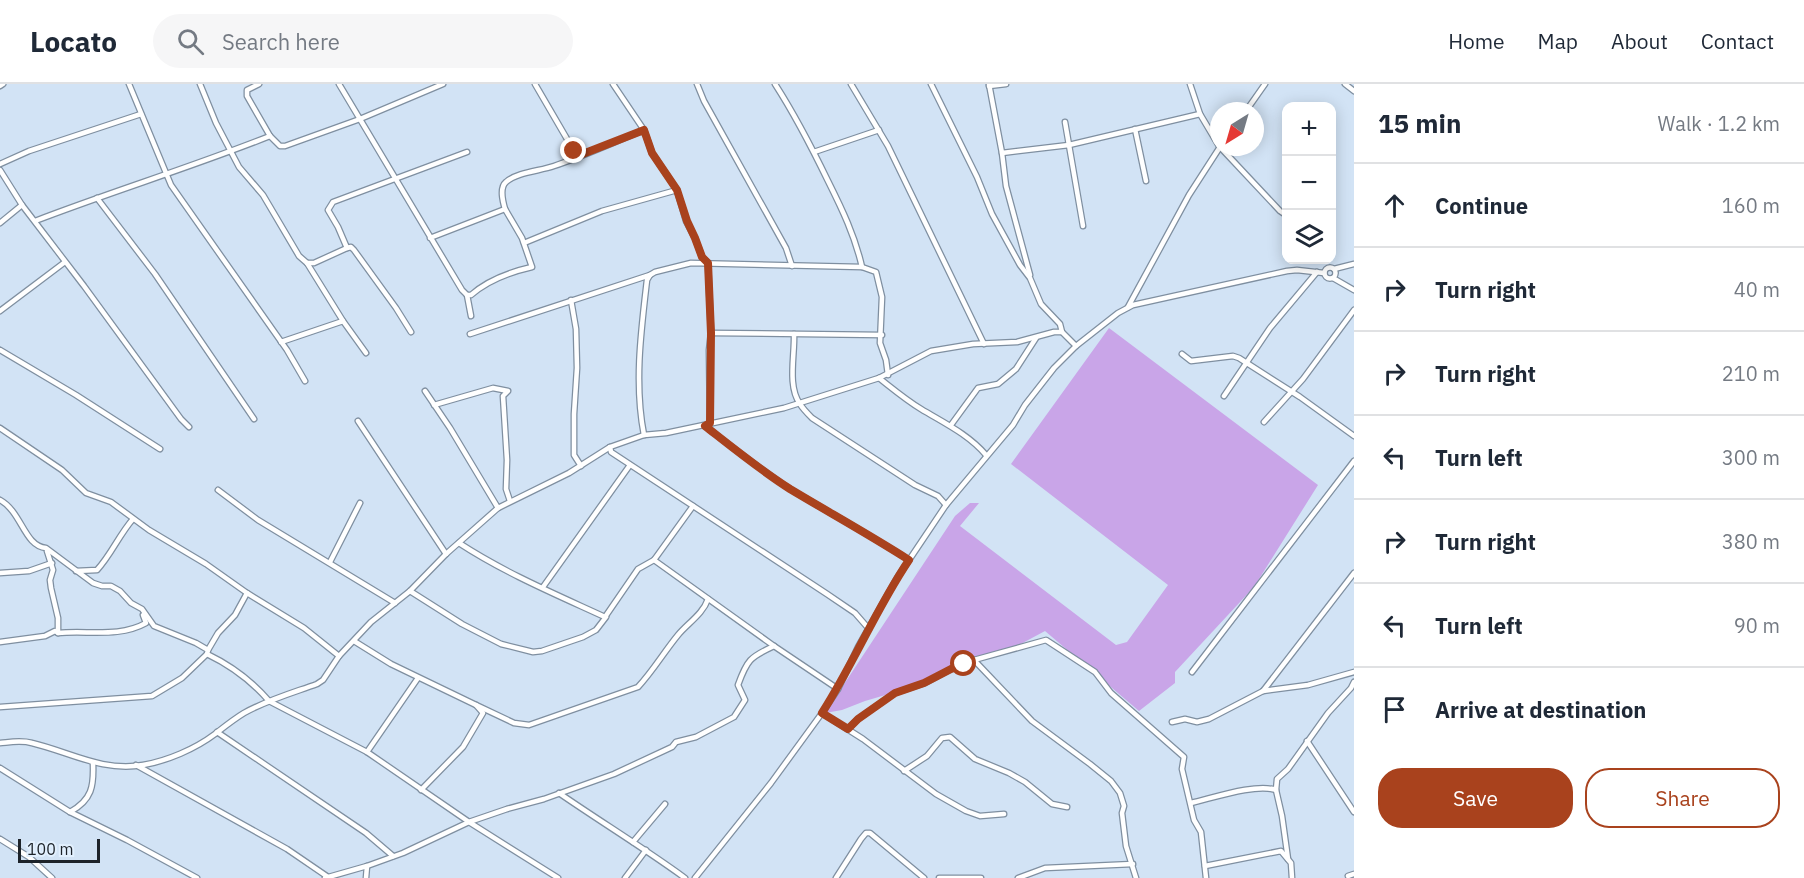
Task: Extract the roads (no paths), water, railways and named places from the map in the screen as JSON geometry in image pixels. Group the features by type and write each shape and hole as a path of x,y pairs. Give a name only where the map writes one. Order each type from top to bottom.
{"street":[{"path":"129,84 171,185 281,342 305,381"},
{"path":"200,84 231,152 246,176 263,195 299,256 307,263 366,353"},
{"path":"260,84 247,90 247,96 270,136 280,146 360,120 443,84"},
{"path":"339,84 430,238 467,295 471,316"},
{"path":"535,84 568,141 580,155"},
{"path":"613,84 644,130 652,153 677,190 702,257 708,263 711,333 707,424"},
{"path":"696,84 786,248 792,266"},
{"path":"775,84 814,152 845,215 862,267"},
{"path":"851,84 879,130 984,344"},
{"path":"931,84 993,214 1030,278"},
{"path":"1006,84 989,85 1006,186 1030,278 1041,304 1076,346"},
{"path":"1190,84 1200,114 1210,130"},
{"path":"1252,102 1265,84"},
{"path":"1346,84 1354,91"},
{"path":"0,164 29,151 141,114"},
{"path":"1002,153 1069,145 1171,123 1200,114"},
{"path":"1065,122 1083,226"},
{"path":"1135,129 1146,181"},
{"path":"467,295 471,295 510,272 532,267 524,243 505,209 502,198 503,186 506,182 517,176 554,166 644,130"},
{"path":"814,152 879,130"},
{"path":"35,221 270,136"},
{"path":"347,248 328,210 333,202 467,152"},
{"path":"1128,307 1189,195 1214,156"},
{"path":"1228,156 1282,212"},
{"path":"0,170 22,205 189,427"},
{"path":"524,243 602,211 677,190"},
{"path":"97,198 155,274 254,419"},
{"path":"0,223 22,205"},
{"path":"430,238 505,209"},
{"path":"307,263 314,263 351,247 411,332"},
{"path":"0,311 65,262"},
{"path":"470,334 655,272 691,263 862,267 876,272 879,281 882,297 880,343 888,375"},
{"path":"1324,273 1327,268 1334,269 1354,264"},
{"path":"1333,278 1336,273 1334,269"},
{"path":"694,878 771,783 822,713 838,689 869,628 909,560 946,505 1013,425 1025,405 1054,368 1076,346 1128,307 1287,271 1324,273 1327,278 1333,278 1354,290"},
{"path":"1224,396 1270,328 1317,272"},
{"path":"644,435 639,392 642,326 647,280 650,275"},
{"path":"571,300 576,329 577,368 574,455 581,466"},
{"path":"1264,422 1291,392 1354,310"},
{"path":"281,342 343,321"},
{"path":"0,743 19,741 32,743 93,763 143,765 178,754 218,732 244,713 323,680 339,656 371,622 410,591 446,554 498,508 581,466 610,447 644,435 749,417 799,403 888,375 931,351 1017,342 1062,332"},
{"path":"711,333 882,335"},
{"path":"794,334 794,391 799,403 812,418 915,485 938,496 946,505"},
{"path":"951,425 978,388 998,384 1016,369 1036,336"},
{"path":"0,350 160,449"},
{"path":"1182,354 1191,361 1233,356 1246,362 1354,436"},
{"path":"879,378 921,409 951,425 986,455"},
{"path":"434,405 493,388 508,391 503,396 507,460 506,489 510,501"},
{"path":"425,392 450,428 498,508"},
{"path":"358,421 446,554"},
{"path":"707,424 747,459 788,487 909,560"},
{"path":"0,429 62,470 86,493 111,502 132,519 304,628 339,656"},
{"path":"610,447 611,452 630,465 855,613 869,628"},
{"path":"1192,672 1354,461"},
{"path":"543,587 630,465"},
{"path":"218,490 258,520 395,603"},
{"path":"0,500 10,505 17,514 31,540 43,549 46,548 93,583 111,586 120,591 131,603 142,609 154,626"},
{"path":"330,562 360,503"},
{"path":"410,591 462,624 501,644 533,652 542,651 583,637 596,630 638,569 654,560 693,506"},
{"path":"76,571 97,570 104,563 120,534 132,519"},
{"path":"459,543 496,566 605,617 609,612"},
{"path":"46,548 52,563 51,588 58,618 58,633"},
{"path":"654,560 838,689"},
{"path":"0,573 29,571 52,563"},
{"path":"1263,692 1354,573"},
{"path":"0,707 152,696 182,678 208,652 218,633 235,615 247,592"},
{"path":"354,641 418,678 514,723 529,725 638,687 678,635 705,607 708,599"},
{"path":"142,609 146,623"},
{"path":"0,642 45,636 55,631 58,633 116,632 135,629 146,623 196,643 229,665 269,701 367,752 469,822 558,878"},
{"path":"848,729 858,719 895,693 924,683 974,660 1046,640 1095,672 1111,693 1184,757 1182,769 1194,820 1201,832 1206,878"},
{"path":"136,765 287,849 326,877 368,866 469,822 614,774 672,747 676,742 696,737 734,717 745,700 738,685 752,656 774,646"},
{"path":"974,660 1032,721 1104,776 1120,793 1124,806 1122,813 1126,846 1136,878"},
{"path":"1172,722 1185,719 1197,722 1209,719 1263,692 1308,685 1354,672"},
{"path":"367,752 418,678"},
{"path":"1288,859 1282,816 1275,790 1277,779 1288,769 1354,682"},
{"path":"421,790 463,747 483,713 476,705"},
{"path":"822,713 848,729 904,771 966,811 980,816 1004,814"},
{"path":"218,732 366,833 393,856"},
{"path":"904,771 927,756 942,738 950,737 975,759 1009,772 1052,804 1067,807"},
{"path":"1307,741 1354,812"},
{"path":"70,812 83,806 90,793 94,782 93,763"},
{"path":"0,768 70,812 197,878"},
{"path":"1191,803 1249,790 1270,788 1275,790"},
{"path":"560,793 604,824 646,849 685,878"},
{"path":"633,842 665,804"},
{"path":"836,878 861,839 870,832 924,878"},
{"path":"0,839 29,857 48,873 49,877"},
{"path":"625,878 646,849"},
{"path":"1205,866 1281,851 1291,863 1292,878"},
{"path":"1018,878 1045,868 1133,864"},
{"path":"366,878 368,866"},
{"path":"939,878 981,878"}]}
